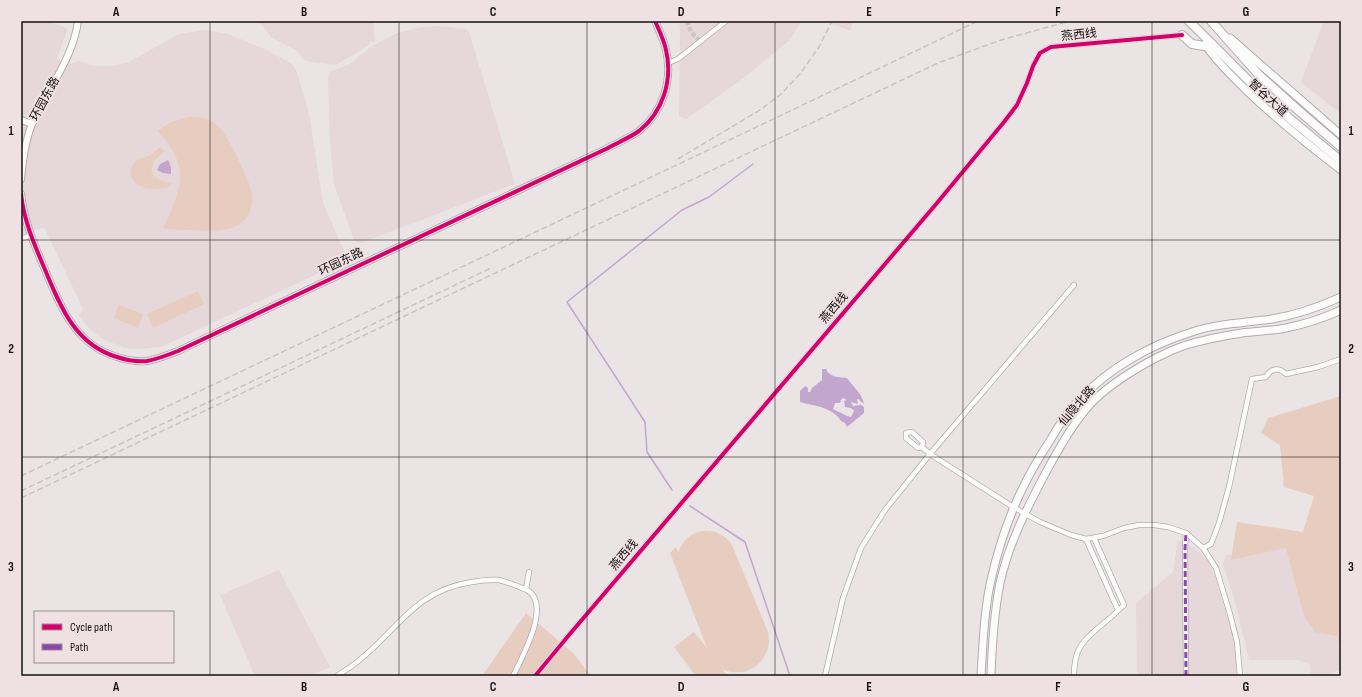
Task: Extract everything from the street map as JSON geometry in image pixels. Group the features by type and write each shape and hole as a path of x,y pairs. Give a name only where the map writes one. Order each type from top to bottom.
{"highway":[{"name":"智谷大道","path":"1189,21 1198,32 1253,85 1289,118 1341,161"},
{"name":"智谷大道","path":"1212,23 1259,75 1341,147"},
{"path":"1182,35 1190,42 1195,38 1198,32"},
{"path":"1182,35 1192,44 1216,48"}],"main road":[{"path":"1212,23 1341,135"},
{"path":"1198,32 1207,47 1231,76 1300,138 1341,170"},
{"name":"仙隐北路","path":"981,676 986,610 991,581 997,556 1013,507 1044,448 1066,415 1091,388 1138,354 1193,331 1223,324 1288,316 1323,305 1341,297"},
{"name":"仙隐北路","path":"991,676 992,641 1000,583 1017,528 1055,455 1087,408 1099,396 1127,376 1166,354 1196,342 1242,333 1286,328 1327,317 1341,310"}],"street":[{"name":"环园东路","path":"21,179 24,135 32,124 69,51 78,21"},
{"name":"环园东路","path":"21,194 22,206 31,235 49,279 74,328 84,340 97,350 121,359 145,361 158,358 178,351 627,138 647,124 662,102 666,89 668,63 666,50 655,21"},
{"path":"668,63 678,59 726,21"},
{"name":"燕西线","path":"535,676 1004,122 1017,104 1028,83 1033,66 1040,53 1051,47 1182,35"},
{"path":"21,120 32,124"},
{"path":"21,239 31,235"},
{"path":"825,676 842,598 861,548 885,510 930,454 1074,285"},
{"path":"1203,548 1212,544 1219,523 1252,379 1266,377 1271,371 1276,369 1281,370 1286,374 1318,367 1341,359"},
{"path":"922,447 930,454 1013,507 1071,535 1086,539 1094,538 1124,528 1139,525 1168,527 1186,533 1203,548 1216,568 1237,642 1240,676"},
{"path":"1186,533 1186,676"},
{"path":"1074,676 1075,659 1082,644 1089,635 1124,605 1094,538"},
{"path":"1086,539 1118,610"},
{"path":"526,589 529,572"},
{"path":"337,676 363,658 411,609 434,594 450,587 485,580 499,580 526,589 532,594 538,604 538,615 512,676"}],"shaded area":[{"path":"21,21 47,21 67,28 57,58 59,61 71,64 79,61 95,66 113,66 129,62 179,34 205,30 228,34 262,48 291,63 296,70 309,113 323,203 347,260 161,347 141,349 124,348 101,338 91,330 79,316 83,309 45,229 42,228 21,235"},
{"path":"259,21 373,21 375,42 370,42 369,45 336,65 305,61 297,51 272,38"},
{"path":"679,21 802,21 790,40 741,80 686,119 679,116"},
{"path":"827,21 853,21 850,31"},
{"path":"1324,21 1341,21 1341,114 1301,82"},
{"path":"438,26 466,29 469,32 514,184 360,243 357,242 354,240 334,184 330,143 329,72 350,64 372,46 397,33 423,27"},
{"path":"188,117 212,121 220,128 238,159 246,177 252,196 251,208 241,223 234,227 214,230 178,230 163,228 175,201 180,177 179,166 175,155 168,143 157,131 171,122"},
{"path":"160,147 165,151 159,156 152,166 153,175 163,181 172,183 168,188 158,189 151,189 137,184 131,175 131,168 137,160 150,155"},
{"path":"168,160 171,167 171,174 163,173 157,170 160,164"},
{"path":"198,291 204,304 153,328 147,314"},
{"path":"119,305 143,314 138,328 114,318"},
{"path":"822,369 826,369 832,376 847,378 859,393 864,404 859,399 857,399 858,404 851,402 853,406 860,404 864,407 864,413 847,427 838,416 828,410 800,402 800,391 805,386 808,388 808,392 810,392 812,388 822,380","holes":["843,398 847,400 844,401 845,407 851,408 854,411 851,417 833,409 835,403 840,403"]},
{"path":"1341,396 1341,650 1337,636 1315,632 1304,616 1286,548 1231,560 1237,522 1303,532 1314,496 1284,487 1280,445 1261,433 1268,418"},
{"path":"712,531 720,534 732,545 768,632 769,642 763,659 750,670 732,672 722,669 727,675 726,676 696,676 674,647 694,632 707,648 670,553 676,547 678,552 682,544 688,538 695,533"},
{"path":"1178,540 1190,545 1209,563 1217,582 1235,642 1237,676 1137,676 1136,603 1173,572"},
{"path":"1288,548 1312,630 1339,628 1341,637 1341,669 1325,676 1311,676 1310,664 1297,660 1249,660 1235,602 1223,564 1226,555"},
{"path":"279,570 330,667 309,676 255,676 220,595"},
{"path":"526,613 574,654 591,676 482,676"}],"waterway":[{"path":"672,490 647,452 645,422 567,302 682,210 709,197 753,164"},
{"path":"690,506 745,542 790,676"}],"tunnel":[{"path":"687,21 691,32 700,41"}],"railway":[{"path":"678,159 760,110 780,95 800,74 819,47 832,21"},
{"path":"21,476 978,21"},
{"path":"21,498 938,63 1001,40 1070,21"},
{"path":"21,491 491,268"}],"marked path":[{"path":"1186,533 1186,676"}],"cycle path":[{"path":"21,194 22,204 30,234 38,253 64,312 80,334 91,344 117,357 139,361 155,359 178,351 606,149 639,131 654,115 660,105 667,84 668,61 666,50 655,21"},
{"path":"535,676 1004,122 1017,105 1040,53 1051,47 1182,35"}]}
